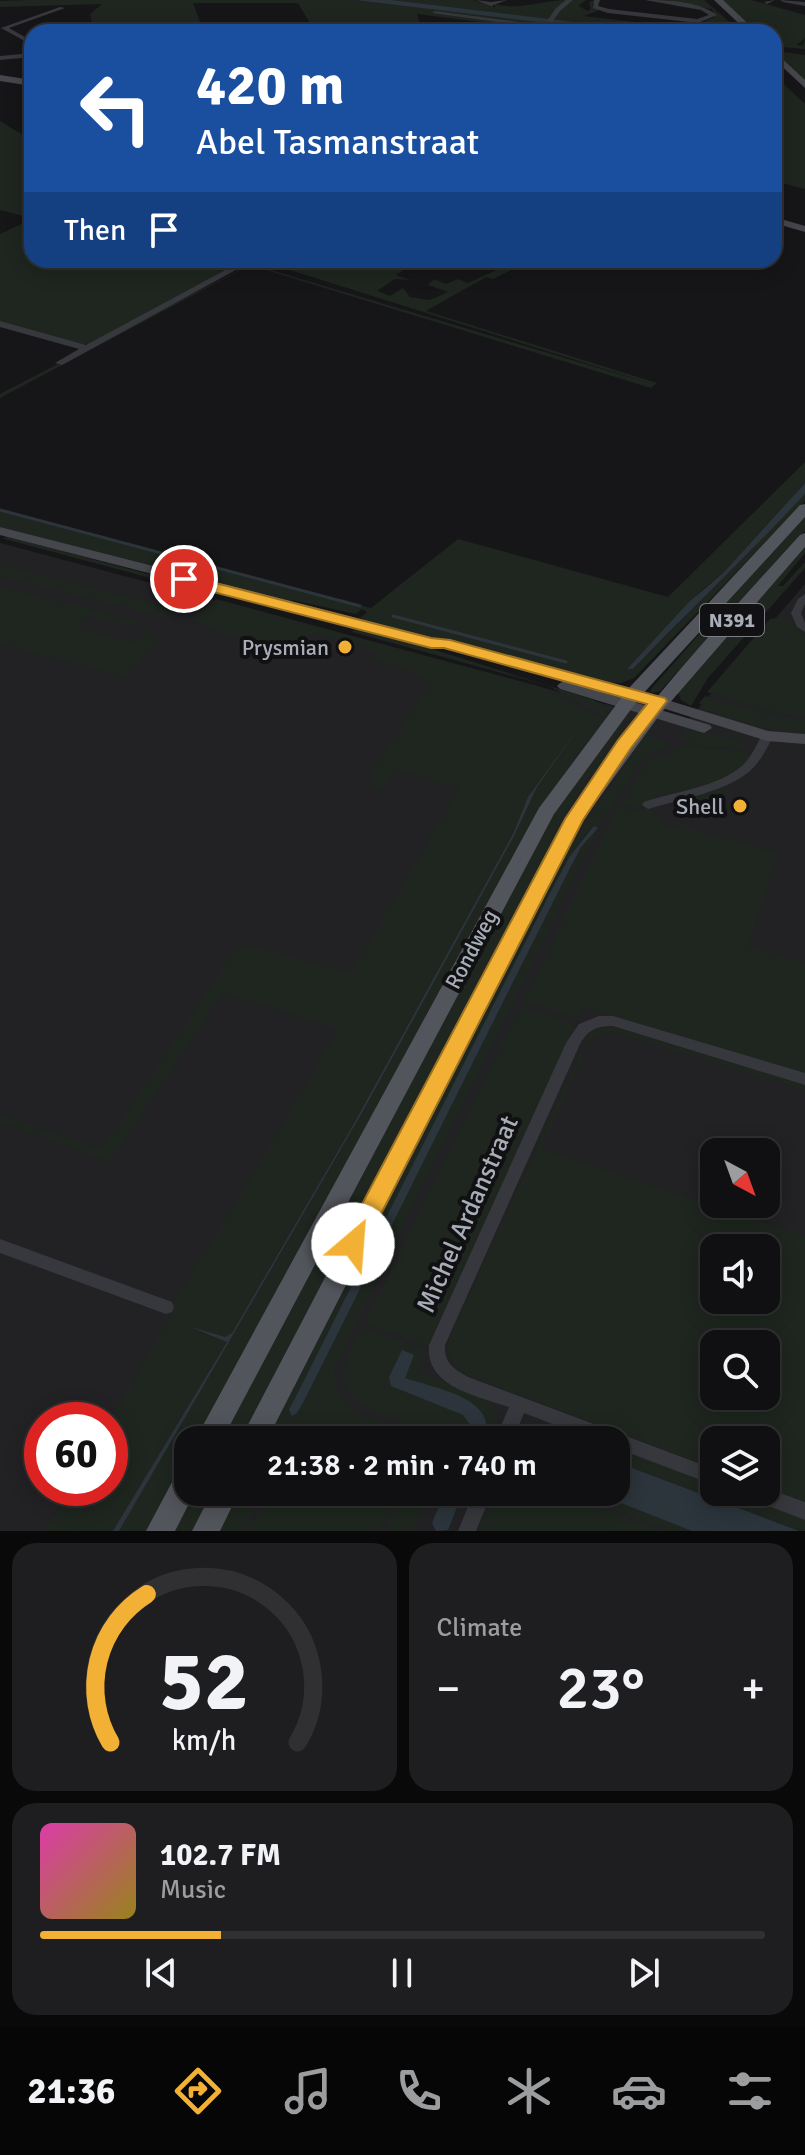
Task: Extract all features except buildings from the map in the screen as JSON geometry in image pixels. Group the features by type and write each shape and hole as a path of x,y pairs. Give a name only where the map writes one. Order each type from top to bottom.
{"main road":[{"name":"Rondweg","path":"215,1426 529,840 569,777 629,698 805,508"},
{"name":"Rondweg","path":"260,1426 544,872 603,775 654,706 805,538"},
{"path":"160,1531 174,1504"},
{"path":"206,1531 219,1506"}],"street":[{"path":"479,0 491,4 504,0"},
{"path":"548,24 558,8 570,0"},
{"path":"597,0 595,7 608,11 698,21 714,15 703,8 648,0"},
{"path":"718,0 744,24"},
{"path":"783,0 804,4"},
{"path":"24,39 4,28 62,8"},
{"path":"435,13 530,24"},
{"path":"0,58 24,56"},
{"path":"782,62 805,85"},
{"path":"0,78 24,82"},
{"path":"782,222 805,229"},
{"path":"59,363 235,268"},
{"path":"0,324 87,348"},
{"path":"0,531 431,643 441,649 629,698 765,741 805,749"},
{"path":"805,597 796,607 795,615 805,629"},
{"path":"765,741 805,739"},
{"path":"648,805 734,779 750,769 765,741"},
{"name":"Michel Ardanstraat","path":"700,1472 451,1376 439,1367 435,1359 437,1345 582,1028 598,1020 613,1021 805,1079"},
{"path":"0,1246 166,1307"},
{"path":"510,1426 519,1403"},
{"path":"780,1502 805,1511"},
{"path":"467,1531 477,1506"}],"shaded area":[{"path":"355,0 548,23 494,24 417,14 420,24 310,24 298,3 193,3 201,24 92,24 90,14 102,4 0,7 0,1"},
{"path":"355,0 392,0 591,24 552,24"},
{"path":"392,0 473,0 493,5 494,10 495,4 522,6 568,0 557,7 551,20"},
{"path":"573,0 586,0 578,6 588,11 591,9 589,2 595,0 592,6 600,10 584,16 650,24 589,24 555,20 558,11"},
{"path":"653,0 704,0 732,24 703,22 715,17 712,9"},
{"path":"721,0 751,0 805,15 805,38 797,45 803,46 805,39 805,49 782,47 782,24 749,24"},
{"path":"782,47 784,52 805,55 805,81 782,58"},
{"path":"782,82 805,104 805,189 782,183"},
{"path":"0,121 24,136 24,216 0,210"},
{"path":"24,223 24,268 232,268 89,344 80,345 0,323 0,234"},
{"path":"243,268 244,268 0,398 0,394"},
{"path":"260,268 264,268 652,384 283,268 406,268 396,275 410,280 395,279 377,291 390,296 403,288 410,297 430,300 448,292 428,285 434,279 446,284 458,279 468,283 501,268 516,268 493,279 486,277 426,311 657,383 651,388"},
{"path":"805,462 805,483 723,573 702,590 627,669 633,669 805,494 805,501 634,678 621,683 600,682 368,621 360,618 367,612 362,609 356,614 292,600 288,603 0,527 0,509 371,608 458,539 668,597"},
{"path":"805,483 805,494 784,516 633,669 627,669 689,602 723,573"},
{"path":"805,514 805,531 660,691 651,693 651,689"},
{"path":"9,537 193,586 195,590 1,538"},
{"path":"0,543 684,725 805,584 805,1531 0,1531"},
{"path":"805,547 805,553 778,586 783,586 805,562 805,568 708,678 691,706 681,700 677,690"},
{"path":"0,565 162,605 167,601 187,606 182,612 163,617 0,576"},
{"path":"0,587 139,620 100,611 137,622 133,627 90,617 80,628 137,643 147,631 138,627 154,631 150,636 160,639 126,677 0,644"},
{"path":"216,599 538,686 604,720 575,757 502,875 206,1426 180,1426 363,1111 514,836 537,787 585,723 528,797 513,834 352,1127 232,1333 225,1337 188,1326 227,1342 113,1531 45,1531 60,1506 128,1506 128,1402 120,1402 170,1316 166,1315 338,1029 224,993 111,1162 0,1122 0,1114 95,1147 105,1144 237,947 244,948 247,944 350,974 460,788 396,769 380,792 372,784 370,775 427,689 412,671 371,660 376,654 369,651 370,648 311,633 302,644 244,638 214,631 194,618"},
{"path":"786,617 805,635 805,717 778,713 707,692 770,619"},
{"path":"354,629 429,648 594,700 605,708 605,717 549,686 352,632"},
{"path":"705,696 778,717 805,720 805,733 761,727 701,709 703,705 699,703"},
{"path":"583,722 537,787 514,836 363,1111 180,1426 176,1426 227,1342 188,1326 225,1337 232,1333 352,1127 513,834 528,797"},
{"path":"615,724 624,727 564,815 540,867 249,1426 227,1426 526,861 562,799"},
{"path":"687,725 740,741 748,749 683,741 681,737"},
{"path":"646,734 671,745 643,759 601,822 336,1364 336,1383 341,1397 364,1416 391,1426 271,1426 560,861","holes":["595,826 565,878 297,1413 289,1410 561,871 583,837"]},
{"path":"679,745 738,751 747,753 750,758 742,767 720,780 657,797 636,808 620,804 648,761 670,753"},
{"path":"730,787 727,795 719,793 716,801 721,803 717,816 713,818 698,817 683,802 687,796"},
{"path":"618,807 637,811 649,807 669,829 684,823 696,831 778,853 748,946 805,962 805,1074 584,1007 579,1017 573,1017 523,1001"},
{"path":"594,826 598,828 581,847 304,1401 292,1416 289,1410 551,891 570,856"},
{"path":"518,1009 572,1022 575,1027 428,1346 372,1326 366,1321"},
{"path":"614,1027 805,1085 805,1090 617,1033 599,1034 589,1043 587,1040 589,1034 598,1028"},
{"path":"581,1052 585,1053 542,1149 700,1201 700,1218 751,1218 805,1236 805,1502 780,1493 780,1426 700,1426 700,1463 630,1436 630,1426 602,1426 469,1376 455,1365 448,1350 448,1341"},
{"path":"362,1329 370,1329 426,1350 417,1372 474,1393 495,1412 499,1426 486,1426 482,1414 461,1397 405,1378 402,1350 389,1376 391,1386 465,1416 471,1426 412,1426 374,1412 351,1395 345,1383 344,1370"},
{"path":"402,1350 414,1355 405,1378 461,1397 483,1414 487,1426 471,1426 463,1415 391,1386 389,1377"},
{"path":"174,1430 174,1436 119,1531 113,1531"},
{"path":"174,1436 174,1484 149,1531 119,1531"},
{"path":"630,1452 700,1479 700,1493 630,1467"},
{"path":"630,1467 700,1494 700,1506 733,1506 799,1531 692,1531 629,1506"},
{"path":"185,1506 208,1506 195,1531 172,1531"},
{"path":"230,1506 256,1506 244,1531 218,1531"},
{"path":"262,1506 391,1506 379,1531 250,1531"},
{"path":"396,1506 422,1506 412,1531 385,1531"},
{"path":"439,1506 457,1506 448,1530 436,1531 432,1523"},
{"path":"489,1506 597,1506 660,1531 479,1531"},
{"path":"607,1506 629,1506 692,1531 671,1531"},
{"path":"737,1506 771,1506 805,1519 805,1531"}],"waterway":[{"path":"0,510 360,606"},
{"path":"393,616 566,662"}],"place":[{"name":"Prysmian","path":"345,647"},
{"name":"Shell","path":"740,806"}],"route":[{"path":"184,579 431,643 444,643 659,701 603,775 544,872 353,1244"}]}
